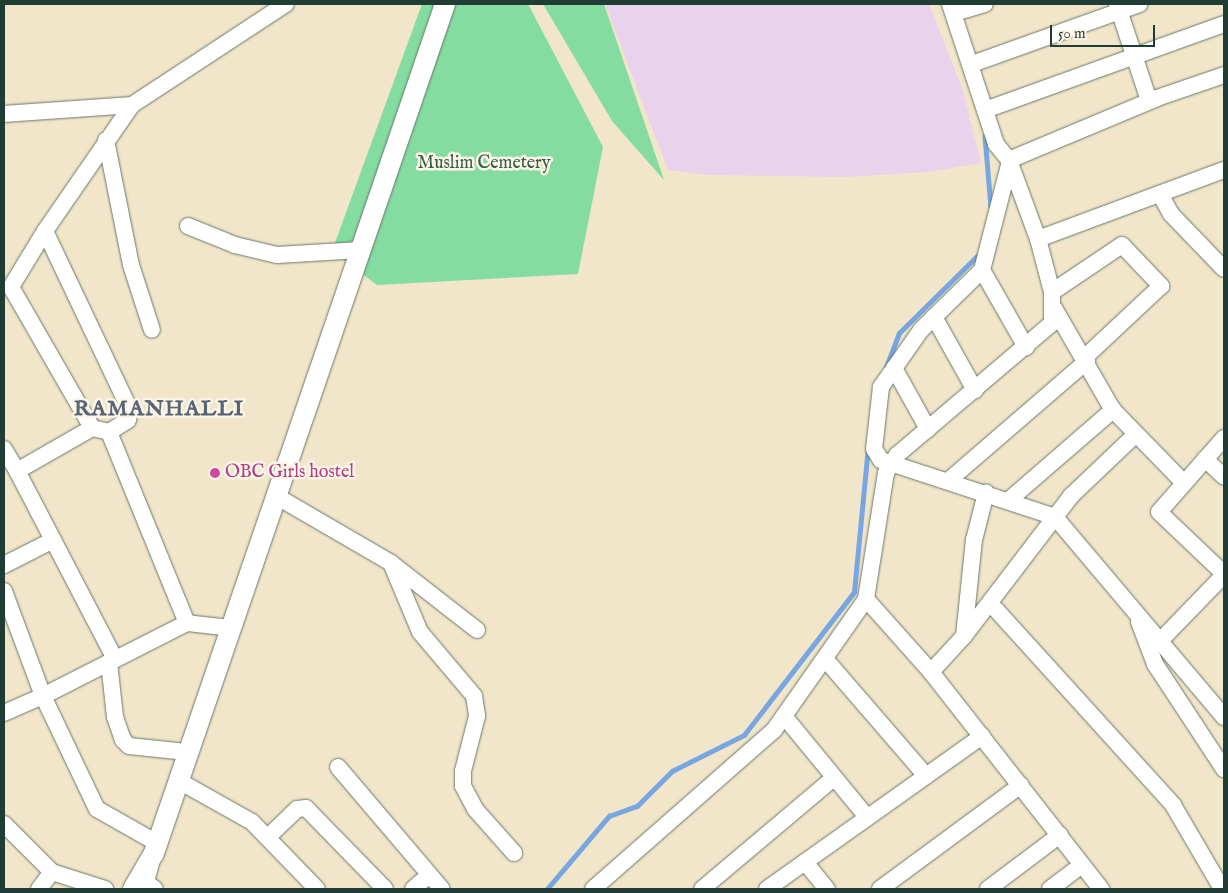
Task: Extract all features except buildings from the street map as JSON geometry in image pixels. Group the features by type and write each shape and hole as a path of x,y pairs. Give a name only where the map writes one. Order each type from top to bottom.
{"main road":[{"path":"133,889 156,848 186,755 445,4"}],"street":[{"path":"92,428 7,290 106,140 132,105 286,4"},
{"path":"986,4 952,8 972,64 996,144 1009,163 1038,238 1053,300 1113,410 1184,482"},
{"path":"972,64 1118,8 1140,4"},
{"path":"1118,8 1149,101"},
{"path":"985,110 1224,24"},
{"path":"1009,163 1149,101 1224,75"},
{"path":"4,114 132,105"},
{"path":"106,140 131,265 152,330"},
{"path":"1009,163 982,270 934,317 881,387 874,449 881,460 986,492 1055,517 1224,717"},
{"path":"1038,238 1224,170"},
{"path":"1160,194 1171,214 1224,269"},
{"path":"188,226 235,245 278,255 360,250"},
{"path":"17,471 92,428 109,432 128,420 130,410 45,232"},
{"path":"593,889 784,716 826,660 866,598 892,463 928,429 1049,327 1053,300 1122,245 1161,286 1086,359 948,481"},
{"path":"982,270 1026,346"},
{"path":"934,317 975,390"},
{"path":"894,368 928,429"},
{"path":"1009,500 1113,410"},
{"path":"109,432 187,623"},
{"path":"931,672 964,636 1055,517 1135,434"},
{"path":"1160,641 1224,575 1159,512 1224,438"},
{"path":"4,449 53,540 112,661 115,717 123,740 129,746 186,755 180,781 269,836 317,889"},
{"path":"1205,459 1224,477"},
{"path":"964,636 974,540 986,492"},
{"path":"276,496 391,563 477,630"},
{"path":"4,565 53,540"},
{"path":"391,563 420,632 474,696 477,716 463,771 464,786 475,808 514,853"},
{"path":"4,591 44,696 97,809 156,848 146,882 155,889"},
{"path":"866,598 931,672 1101,889"},
{"path":"990,603 1173,805 1222,889"},
{"path":"1134,610 1155,664 1224,769"},
{"path":"4,713 44,696 187,623 231,628"},
{"path":"826,660 926,776"},
{"path":"784,716 867,818"},
{"path":"768,889 982,736"},
{"path":"338,767 442,889"},
{"path":"702,889 834,778"},
{"path":"880,889 1021,785"},
{"path":"269,836 297,809 306,808 385,889"},
{"path":"6,831 52,872 105,889"},
{"path":"988,889 1060,835"},
{"path":"805,862 827,889"},
{"path":"1050,889 1082,865"},
{"path":"39,889 52,872"},
{"path":"413,889 429,875"}],"shaded area":[{"path":"605,4 929,4 963,91 981,163 928,172 847,177 709,175 668,170"}],"green space":[{"name":"Muslim Cemetery","path":"422,4 528,4 603,147 578,274 377,285 332,251"},
{"path":"543,4 604,4 664,180 612,121"}],"waterway":[{"path":"985,136 991,207"},
{"path":"886,367 899,333 977,256"},
{"path":"547,889 609,816 637,806 672,771 744,735 854,592 868,447"}],"place":[{"name":"OBC Girls hostel","path":"215,473"}],"district":[{"name":"RAMANHALLI","path":"159,410"}]}
